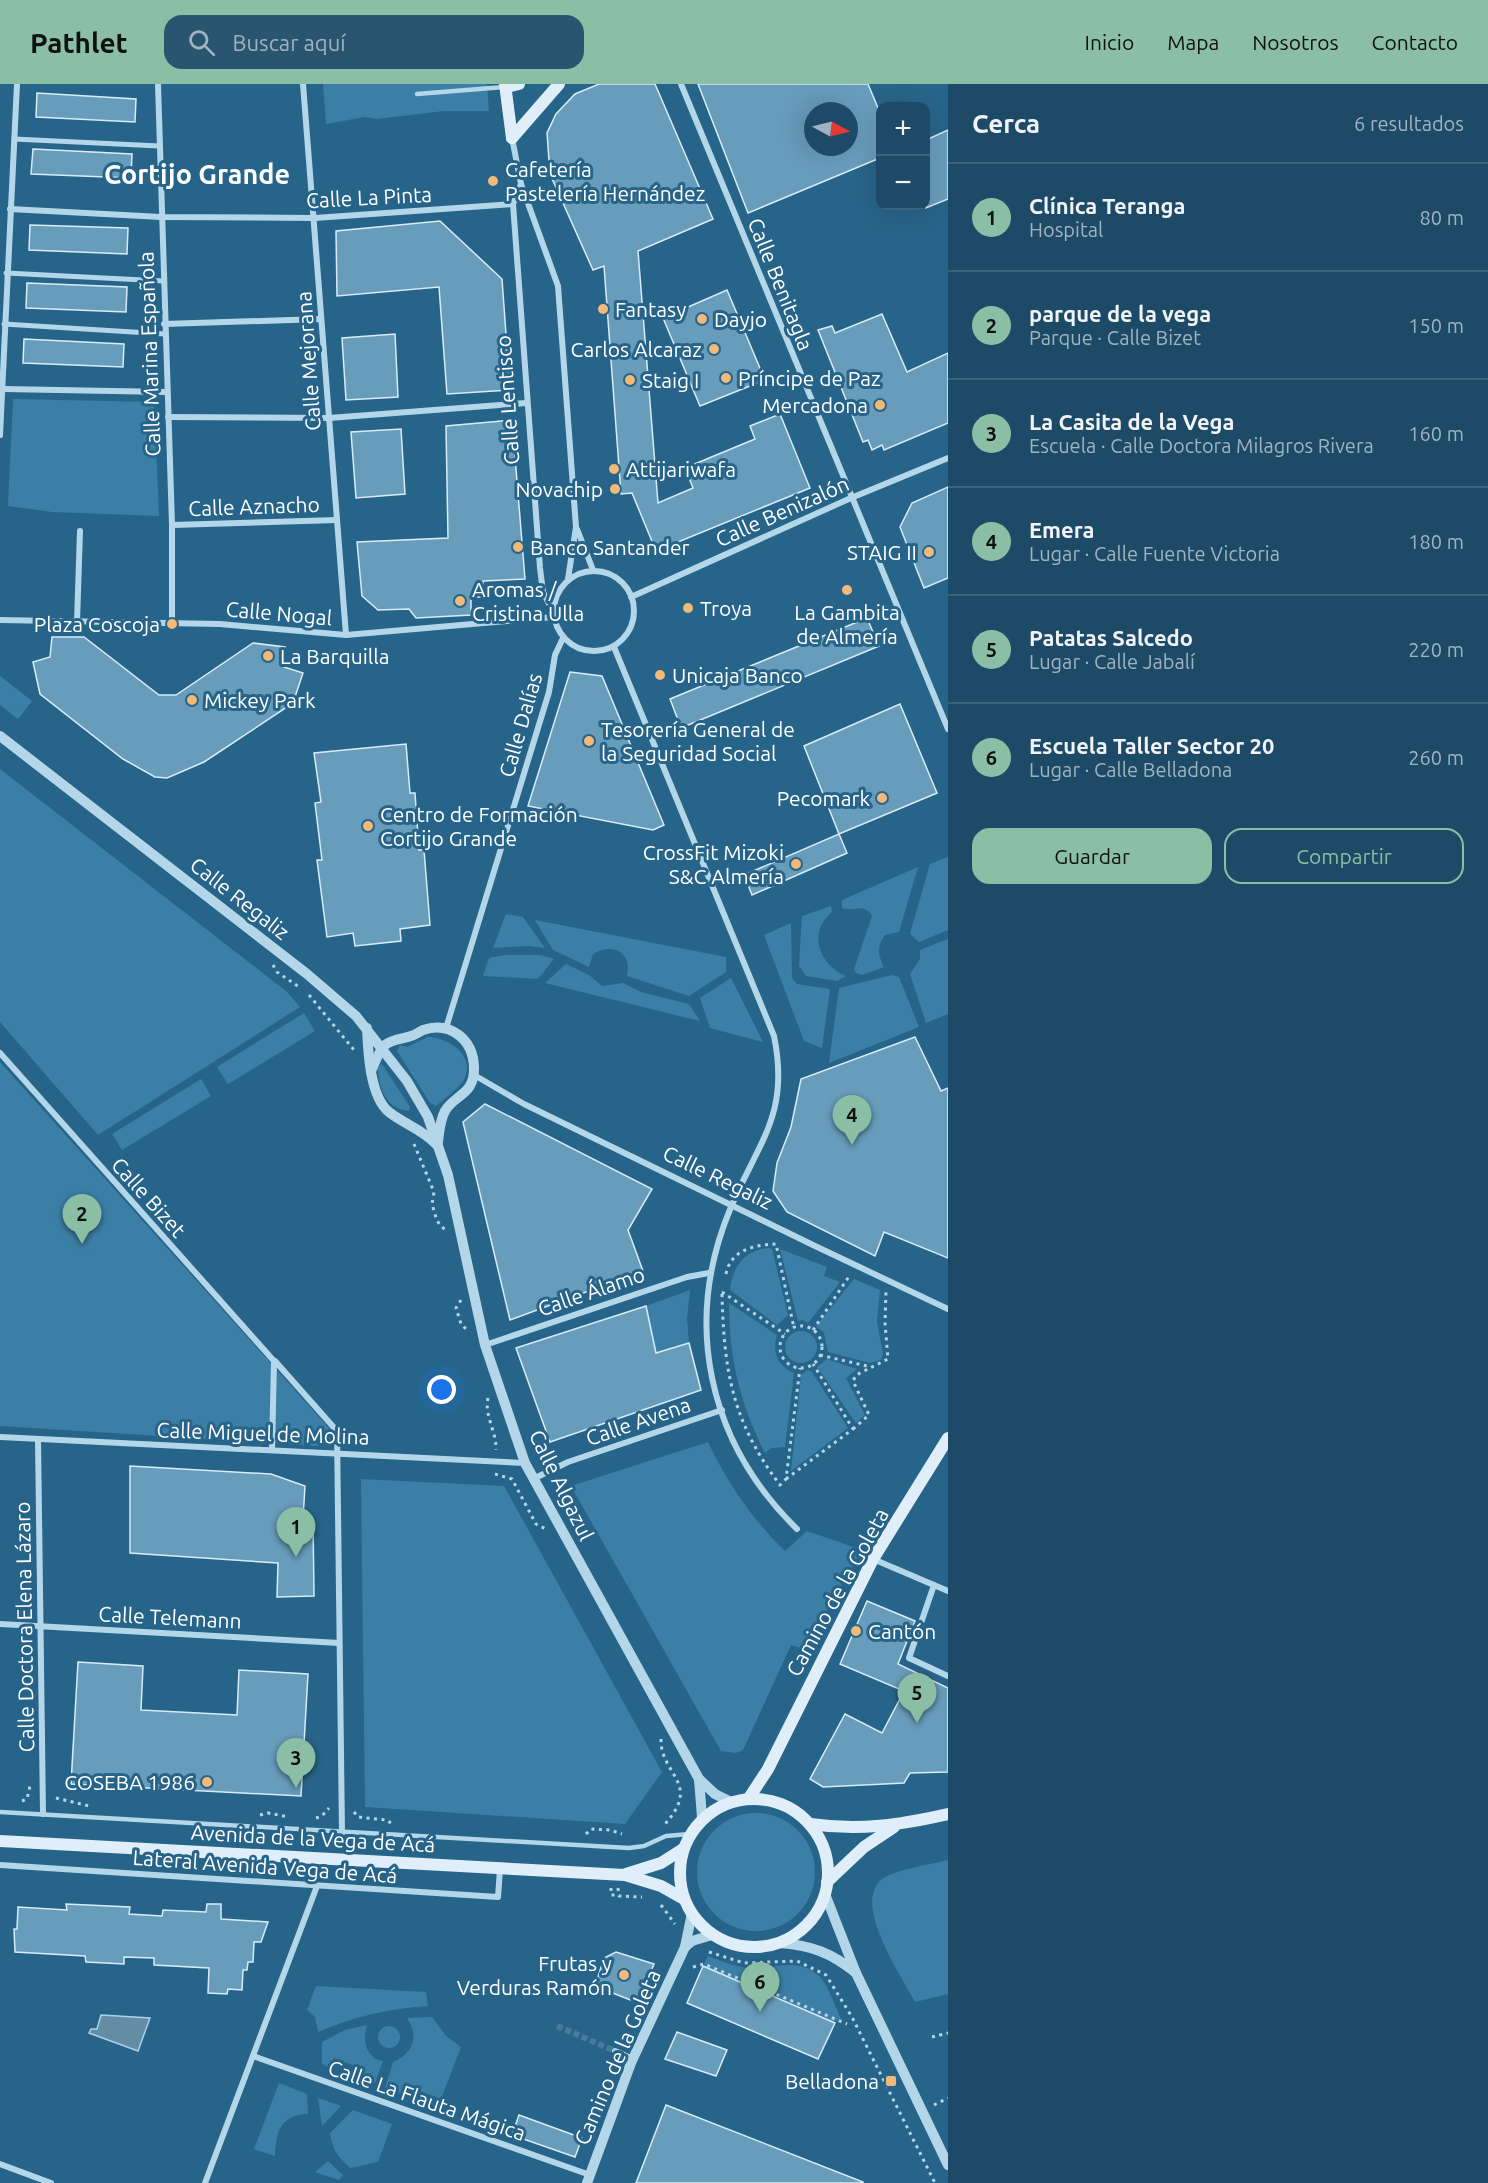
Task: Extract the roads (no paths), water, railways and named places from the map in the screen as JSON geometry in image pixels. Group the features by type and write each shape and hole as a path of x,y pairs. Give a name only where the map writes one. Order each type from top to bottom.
{"main road":[{"path":"512,138 505,85 519,84"},
{"path":"512,138 559,84"},
{"name":"Camino de la Goleta","path":"749,1798 768,1768 873,1559 948,1438"},
{"name":"Camino de la Goleta","path":"765,1799 768,1768"},
{"path":"826,1888 827,1857 810,1824 794,1810 765,1799 749,1798 731,1802 702,1817 689,1834 683,1849 680,1872 684,1899 692,1913 712,1935 740,1946 760,1947 779,1943 802,1929 815,1915 826,1888 844,1863 895,1826"},
{"path":"810,1824 846,1828 895,1826 948,1814"},
{"name":"Avenida de la Vega de Acá","path":"0,1841 625,1875 661,1886 684,1899"},
{"name":"Avenida de la Vega de Acá","path":"625,1875 649,1868 683,1849"}],"street":[{"path":"0,435 6,273 17,84"},
{"name":"Calle Marina Española","path":"158,84 172,525 172,624"},
{"name":"Calle Mejorana","path":"303,84 346,635"},
{"name":"Calle Benitagla","path":"681,84 948,729"},
{"path":"512,138 521,184 558,286 576,527 568,579 557,594 553,614 563,638 586,651 602,651 614,647 625,637 632,625 634,615 632,597 620,580 611,574 593,570 568,579"},
{"path":"14,139 159,146"},
{"name":"Calle Lentisco","path":"521,184 513,204 526,403 543,592 553,614"},
{"name":"Calle La Pinta","path":"10,209 161,217 315,218 513,204"},
{"path":"6,273 163,281"},
{"path":"164,324 321,319"},
{"path":"4,324 165,334"},
{"path":"3,389 167,392"},
{"path":"168,417 329,418 526,403"},
{"name":"Calle Benizalón","path":"632,597 851,498 948,458"},
{"name":"Calle Aznacho","path":"172,525 337,520"},
{"path":"576,527 593,570"},
{"path":"77,622 80,531"},
{"name":"Calle Nogal","path":"0,620 220,624 346,635 553,614"},
{"name":"Calle Dalías","path":"446,1028 549,692 555,655 563,638"},
{"path":"614,647 769,1025 777,1052 778,1097 770,1127 731,1206 713,1252 705,1307 707,1346 722,1410 733,1441 752,1476 773,1505 797,1529"},
{"name":"Calle Regaliz","path":"0,736 307,974 367,1028 428,1117"},
{"path":"400,1039 367,1028 374,1090 389,1113 427,1135 437,1146"},
{"path":"372,1069 382,1047 389,1042 423,1030 446,1028 455,1032 466,1042 473,1055 474,1075 463,1096 418,1122 407,1122"},
{"name":"Calle Bizet","path":"0,1053 337,1431 342,1833"},
{"name":"Calle Regaliz","path":"474,1075 524,1104 948,1309"},
{"path":"437,1146 441,1123 450,1104"},
{"name":"Calle Algazul","path":"428,1117 448,1175 485,1345 525,1463 699,1779 715,1794 731,1802"},
{"name":"Calle Álamo","path":"485,1345 687,1277 709,1273"},
{"path":"272,1450 274,1361"},
{"name":"Calle Avena","path":"533,1479 568,1462 722,1410"},
{"name":"Calle Miguel de Molina","path":"0,1437 525,1463"},
{"name":"Calle Doctora Elena Lázaro","path":"38,1440 43,1814"},
{"path":"873,1559 948,1591"},
{"path":"934,1585 909,1658 948,1676"},
{"name":"Calle Telemann","path":"0,1624 339,1643"},
{"name":"Calle Algazul","path":"699,1779 702,1817"},
{"name":"Lateral Avenida Vega de Acá","path":"0,1864 498,1897 500,1868"},
{"path":"205,2183 317,1886"},
{"path":"826,1888 856,1973 948,2165"},
{"name":"Camino de la Goleta","path":"588,2179 633,2059 685,1949 692,1913"},
{"path":"685,1949 701,1937 712,1935"},
{"path":"779,1943 820,1950 838,1958 856,1973"},
{"path":"615,2051 633,2059"},
{"name":"Calle La Flauta Mágica","path":"253,2055 588,2179"},
{"path":"0,2164 51,2183"}],"lane":[{"path":"417,94 505,85"},
{"path":"0,1812 629,1848 644,1846 666,1836 689,1834"}],"tunnel":[{"path":"557,2026 615,2051"}],"place":[{"name":"Cafetería Pastelería Hernández","path":"493,181"},
{"name":"Fantasy","path":"603,309"},
{"name":"Dayjo","path":"702,319"},
{"name":"Carlos Alcaraz","path":"714,349"},
{"name":"Príncipe de Paz","path":"726,378"},
{"name":"Staig I","path":"630,380"},
{"name":"Mercadona","path":"880,405"},
{"name":"Attijariwafa","path":"614,469"},
{"name":"Novachip","path":"615,489"},
{"name":"Banco Santander","path":"518,547"},
{"name":"STAIG II","path":"929,552"},
{"name":"La Gambita de Almería","path":"847,590"},
{"name":"Aromas / Cristina Ulla","path":"460,601"},
{"name":"Troya","path":"688,608"},
{"name":"Plaza Coscoja","path":"172,624"},
{"name":"La Barquilla","path":"268,656"},
{"name":"Unicaja Banco","path":"660,675"},
{"name":"Mickey Park","path":"192,700"},
{"name":"Tesorería General de la Seguridad Social","path":"589,741"},
{"name":"Pecomark","path":"882,798"},
{"name":"Centro de Formación Cortijo Grande","path":"368,826"},
{"name":"CrossFit Mizoki S&C Almería","path":"796,864"},
{"name":"Emera","path":"852,1145"},
{"name":"parque de la vega","path":"82,1244"},
{"name":"Clínica Teranga","path":"296,1557"},
{"name":"Cantón","path":"856,1631"},
{"name":"Patatas Salcedo","path":"917,1723"},
{"name":"COSEBA 1986","path":"207,1782"},
{"name":"La Casita de la Vega","path":"296,1788"},
{"name":"Frutas y Verduras Ramón","path":"624,1975"},
{"name":"Escuela Taller Sector 20","path":"760,2012"},
{"name":"Belladona","path":"891,2081"}],"district":[{"name":"Cortijo Grande","path":"197,174"}]}
